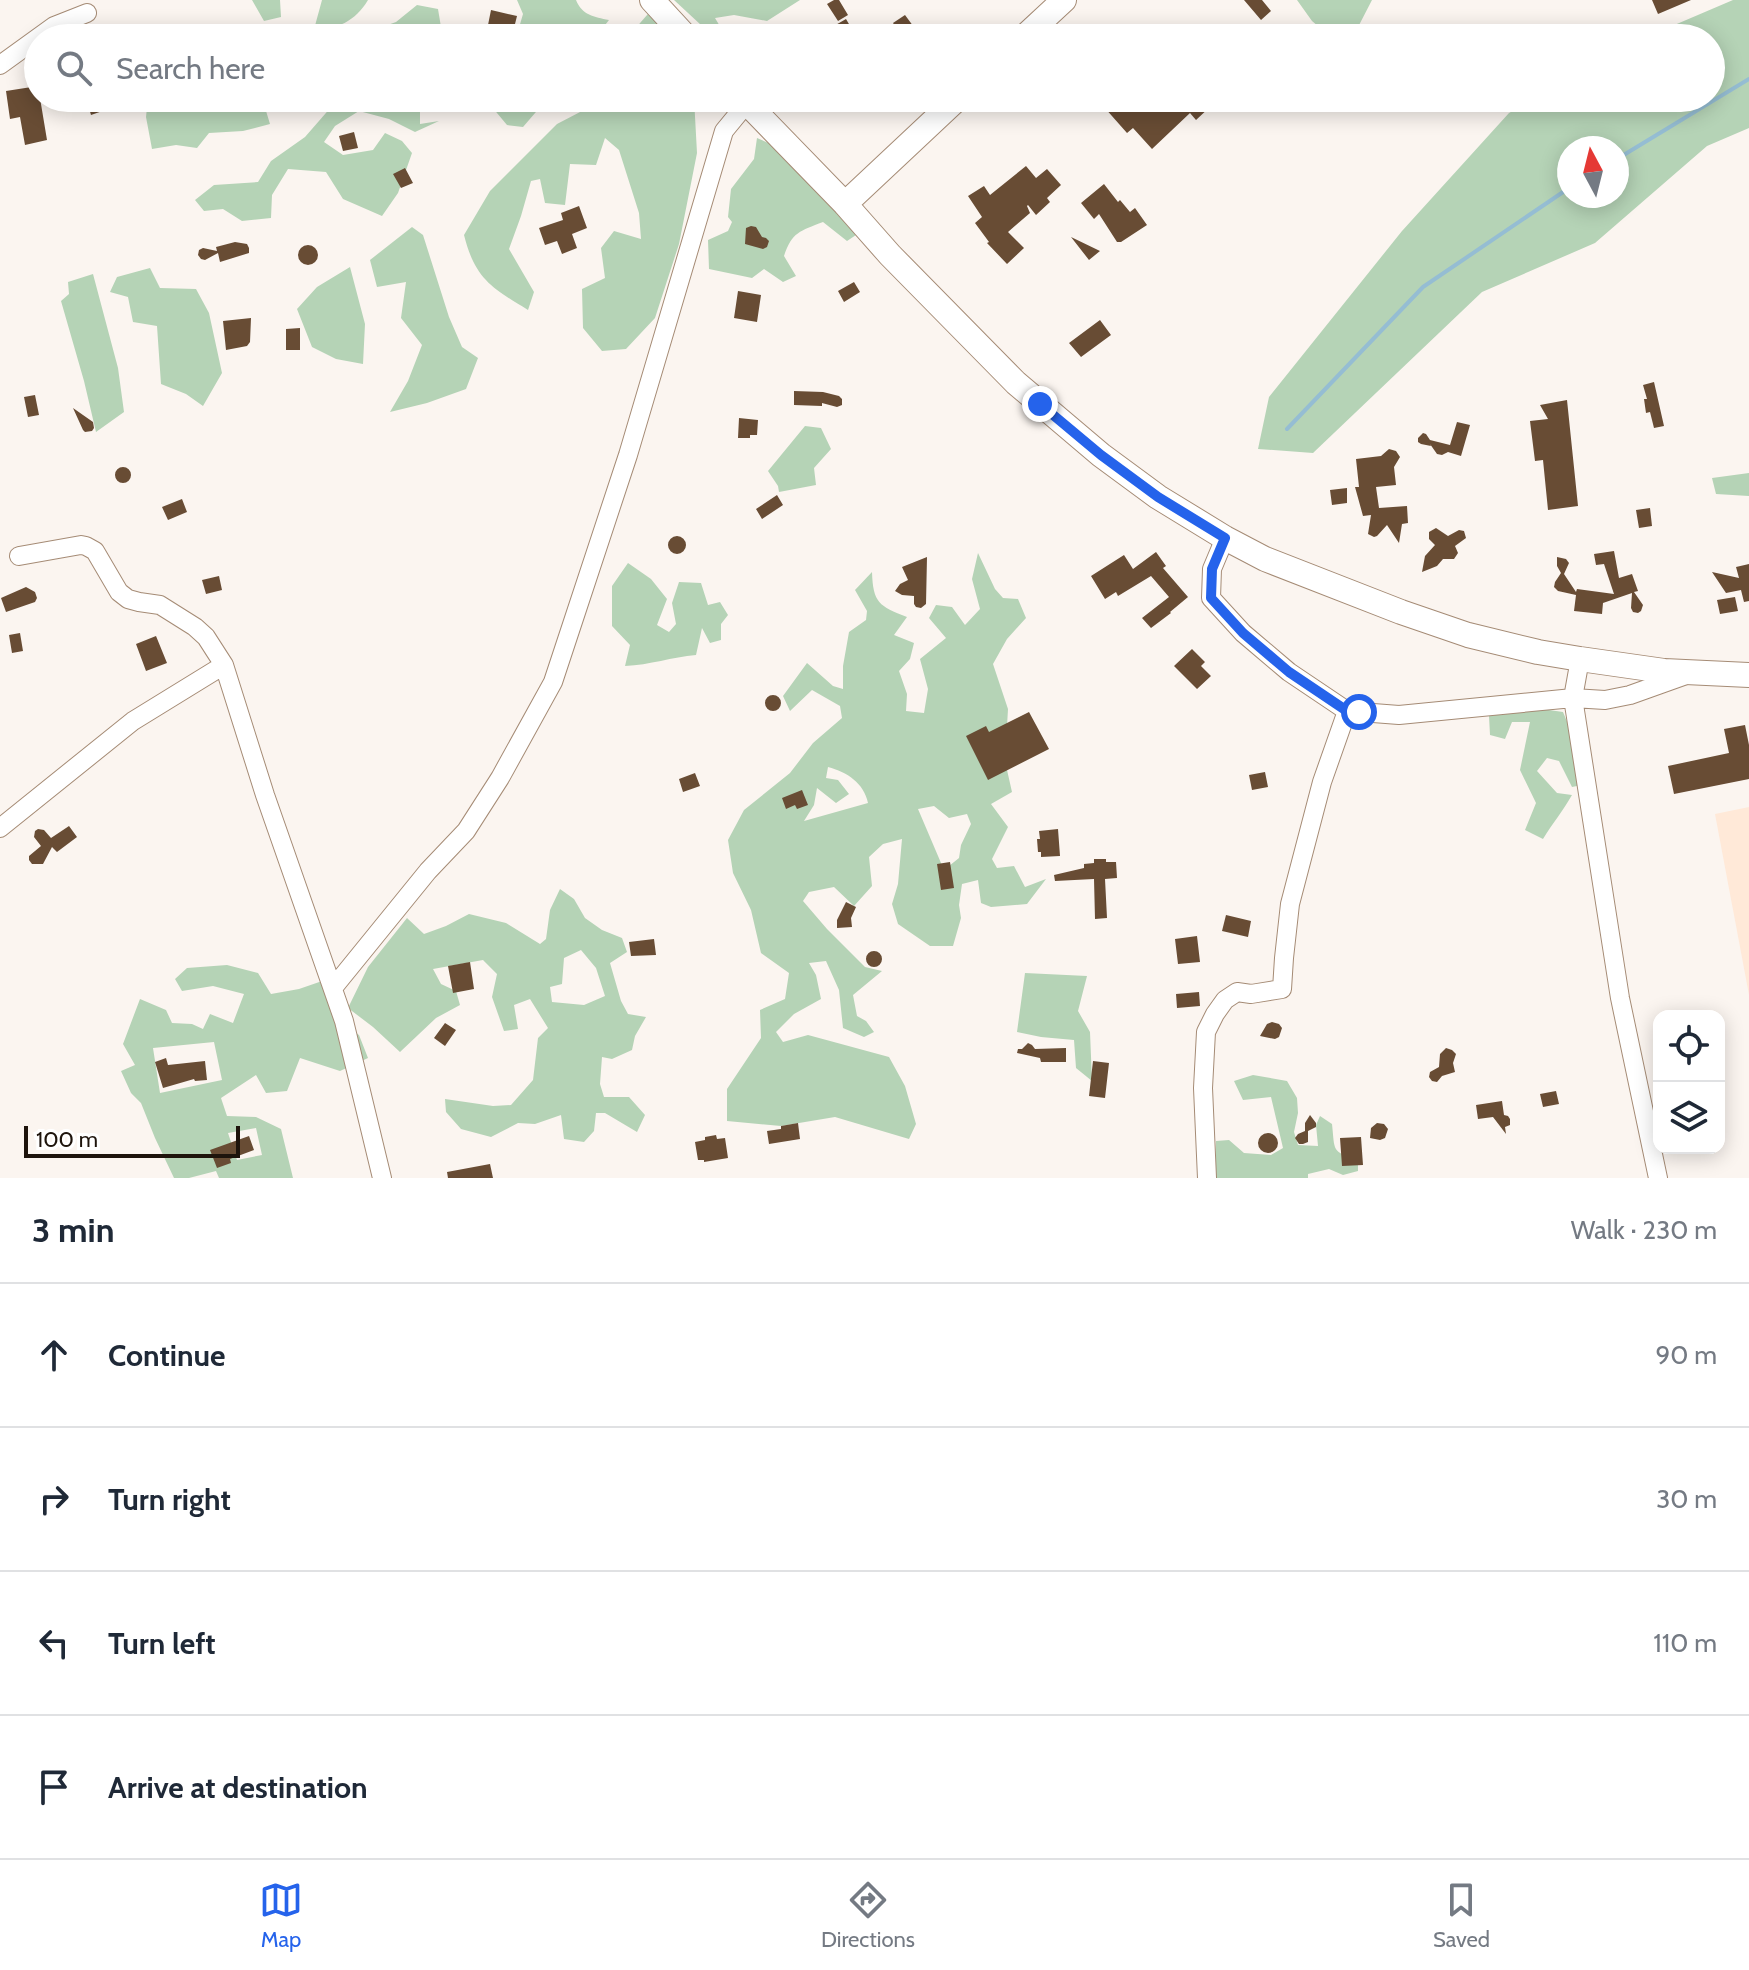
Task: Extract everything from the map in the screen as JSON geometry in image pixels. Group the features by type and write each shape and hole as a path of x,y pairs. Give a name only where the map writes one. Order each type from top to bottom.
{"street":[{"path":"652,0 674,24"},
{"path":"1038,24 1064,0"},
{"path":"59,24 87,13"},
{"path":"0,65 24,48"},
{"path":"333,988 428,871 466,831 500,778 553,682 628,455 724,131 737,112"},
{"path":"755,112 1016,383 1101,455 1158,497 1225,538 1265,559 1468,635 1538,652 1664,671 1749,675"},
{"path":"845,204 943,112"},
{"path":"1225,538 1212,569 1211,598 1243,633 1289,672 1347,711 1399,715 1573,698 1605,700 1630,695 1692,672"},
{"path":"19,556 81,545 90,547 119,592 128,599 160,605 195,627 206,637 224,665 265,795 333,988 353,1055 382,1178"},
{"path":"1580,659 1573,698 1620,998 1658,1178"},
{"path":"0,828 133,721 224,665"},
{"path":"1207,1178 1203,1088 1206,1032 1225,1000 1237,992 1251,994 1282,989 1290,904 1322,782 1347,711"}],"shaded area":[{"path":"1749,807 1749,995 1715,814"}],"green space":[{"path":"252,0 280,0 281,17 264,21"},
{"path":"322,0 368,0 345,23 315,24"},
{"path":"517,0 576,0 585,12 609,20 606,24 520,24 523,14"},
{"path":"674,0 800,0 767,21 734,15 715,18 719,24 700,24"},
{"path":"1297,0 1372,0 1360,24 1316,24"},
{"path":"1733,0 1749,0 1749,128 1707,146 1595,243 1482,292 1313,453 1258,449 1269,397 1402,231 1511,112 1725,112 1725,24 1677,24"},
{"path":"417,5 438,9 440,24 390,24"},
{"path":"654,7 668,24 639,24"},
{"path":"147,112 266,112 270,124 243,131 209,133 197,148 176,145 152,149"},
{"path":"327,112 357,112 335,126 324,142 343,155 373,150 385,133 402,141 412,153 398,193 382,216 343,199 326,172 288,169 272,195 271,218 242,221 223,209 204,211 195,200 214,185 258,182 271,161 305,137"},
{"path":"363,112 420,112 420,124 439,121 415,132 389,119"},
{"path":"496,112 536,112 523,127 507,125"},
{"path":"580,112 695,112 697,153 679,244 655,318 626,349 602,351 583,328 582,289 605,278 601,248 614,231 641,239 639,213 619,150 605,138 596,165 570,164 565,205 545,203 540,179 531,181 509,249 534,292 528,310 487,281 468,250 464,235 490,191 557,124"},
{"path":"757,138 787,151 865,229 847,241 823,222 798,233 784,256 796,276 783,282 764,269 752,278 709,269 708,240 728,231 732,222 728,217 731,189 754,159"},
{"path":"412,227 423,235 449,317 462,347 478,358 466,389 390,412 408,381 422,345 401,318 406,282 377,287 370,260"},
{"path":"350,267 365,324 363,364 336,359 312,347 297,309 317,287"},
{"path":"150,268 160,288 196,289 209,313 222,373 203,406 186,394 161,384 157,326 133,322 128,297 110,292 117,277"},
{"path":"93,274 118,368 124,412 96,432 61,301 69,294 68,282"},
{"path":"805,426 821,428 831,449 814,468 816,485 779,492 768,471"},
{"path":"1749,473 1749,496 1716,494 1712,478"},
{"path":"978,553 995,589 1003,598 1018,599 1026,618 1007,639 993,664 1008,709 1005,761 1012,792 991,804 1008,827 992,859 997,868 1014,866 1025,887 1046,879 1027,904 991,907 981,903 978,880 962,884 961,918 953,946 930,946 898,924 892,904 898,884 902,839 883,844 869,857 872,886 854,906 834,887 809,892 803,901 827,929 865,967 882,971 853,995 857,1016 866,1021 874,1032 864,1037 843,1028 839,990 826,961 809,963 816,975 821,999 794,1014 776,1032 783,1042 808,1035 889,1057 905,1086 916,1124 909,1139 835,1117 781,1126 727,1121 727,1089 761,1038 760,1010 785,999 789,973 761,953 751,910 733,873 728,840 744,810 790,773 813,743 842,718 840,706 812,690 790,711 783,696 807,663 833,686 843,689 843,666 849,632 866,620 867,611 855,590 872,572 879,602 907,617 894,635 914,643 910,659 899,671 907,694 906,711 924,713 928,689 920,659 946,638 929,618 936,605 952,607 965,625 980,609 972,579","holes":["828,767 854,779 868,803 804,821 814,805 817,788 836,803 849,794 838,780 826,778","934,806 949,818 967,814 971,824 961,845 959,858 944,870 918,809"]},
{"path":"628,563 651,579 667,599 657,625 669,632 676,624 672,603 679,582 701,583 708,605 720,602 728,615 721,624 721,640 710,643 702,628 696,655 625,666 630,645 612,626 612,586"},
{"path":"1535,708 1563,712 1573,736 1582,785 1572,787 1559,761 1547,758 1537,771 1557,793 1572,795 1543,839 1525,830 1536,803 1520,770 1530,722 1512,722 1505,739 1490,735 1489,716"},
{"path":"560,889 574,899 585,918 602,930 622,938 627,952 610,963 621,1001 628,1014 646,1017 635,1036 632,1050 612,1059 602,1057 600,1084 604,1097 629,1097 645,1115 637,1132 605,1113 596,1113 594,1131 584,1142 564,1139 561,1115 535,1124 518,1123 491,1137 461,1129 446,1112 445,1099 493,1106 511,1105 533,1080 538,1038 548,1028 530,999 514,1005 518,1029 504,1031 492,997 497,974 483,960 433,969 441,984 456,991 460,1005 436,1018 400,1052 348,1008 368,967 407,918 424,934 469,914 506,923 540,944 546,939 550,910","holes":["581,950 596,968 605,996 584,1005 552,1002 550,987 562,984 564,958"]},
{"path":"227,965 258,973 271,994 328,979 338,1020 359,1035 368,1058 340,1071 300,1058 287,1091 266,1093 256,1075 221,1098 227,1116 256,1117 281,1129 293,1178 219,1178 216,1171 189,1178 174,1178 141,1103 131,1093 121,1071 135,1065 123,1044 140,999 166,1010 172,1023 192,1024 203,1029 210,1014 233,1023 244,994 213,986 182,991 175,979 187,968","holes":["214,1042 222,1080 160,1093 153,1048","256,1128 262,1155 237,1160 228,1133"]},
{"path":"1025,973 1087,976 1078,1011 1090,1032 1092,1081 1076,1068 1074,1040 1017,1032"},
{"path":"1253,1075 1287,1081 1297,1098 1294,1132 1298,1145 1318,1146 1316,1125 1320,1116 1332,1124 1336,1149 1358,1159 1358,1171 1343,1175 1329,1169 1308,1174 1308,1178 1215,1178 1216,1141 1229,1140 1244,1153 1271,1155 1283,1148 1271,1097 1243,1100 1234,1081"}],"building":[{"path":"839,0 848,15 838,21 827,4"},
{"path":"1244,0 1262,0 1271,11 1261,20"},
{"path":"1652,0 1691,0 1658,14"},
{"path":"491,10 517,16 515,24 488,24"},
{"path":"905,15 912,24 894,24"},
{"path":"24,88 24,112 42,112 47,140 25,145 20,117 10,119 6,91"},
{"path":"1108,112 1205,112 1196,120 1190,113 1152,149 1133,128 1127,133"},
{"path":"354,132 358,148 343,151 339,136"},
{"path":"1026,166 1036,178 1047,169 1061,185 1047,198 1050,202 1036,215 1028,205 1030,213 1008,232 1024,248 1007,264 987,243 975,223 982,217 968,196 984,186 990,195"},
{"path":"405,168 413,183 401,188 393,174"},
{"path":"1104,184 1130,212 1135,208 1147,225 1121,242 1117,242 1099,214 1094,219 1081,203"},
{"path":"579,206 587,228 572,234 577,248 562,254 557,241 545,245 539,228 563,220 561,213"},
{"path":"756,227 762,237 769,241 767,247 763,249 745,244 746,228"},
{"path":"1071,237 1100,251 1089,260"},
{"path":"235,242 247,244 249,253 220,262 218,253 205,260 198,255 203,248 217,251 216,247"},
{"path":"308,245 315,248 318,255 315,262 308,265 301,262 298,255 301,248"},
{"path":"854,282 860,292 844,302 838,291"},
{"path":"738,291 761,295 757,322 734,318"},
{"path":"251,318 250,342 247,346 226,350 223,321"},
{"path":"1100,320 1111,335 1081,357 1069,343"},
{"path":"300,328 300,350 286,350 286,329"},
{"path":"1654,382 1664,426 1654,428 1650,412 1646,413 1644,399 1647,399 1643,385"},
{"path":"794,391 839,396 842,405 794,405"},
{"path":"35,395 39,415 28,417 24,397"},
{"path":"1567,400 1578,506 1548,510 1543,460 1535,461 1530,421 1548,419 1540,405"},
{"path":"73,408 93,422 92,431 83,430"},
{"path":"739,418 758,420 757,435 738,438"},
{"path":"1457,422 1470,425 1461,456 1448,452 1437,454 1430,444 1418,442 1423,433 1430,440 1450,445"},
{"path":"1389,449 1396,451 1400,457 1394,467 1396,485 1376,487 1379,508 1407,506 1408,523 1402,524 1399,543 1387,525 1377,536 1368,534 1371,515 1363,516 1355,487 1359,487 1356,459 1381,456"},
{"path":"120,467 126,467 131,475 129,481 120,483 115,478 115,472"},
{"path":"1347,488 1347,503 1332,505 1330,490"},
{"path":"777,495 783,505 762,519 756,509"},
{"path":"182,499 187,512 168,520 162,507"},
{"path":"1650,508 1652,526 1639,528 1636,510"},
{"path":"1436,528 1448,536 1459,530 1464,531 1466,538 1455,546 1458,553 1454,559 1443,559 1437,566 1422,572 1425,556 1435,545 1429,539 1429,532"},
{"path":"677,536 686,545 677,554 668,545"},
{"path":"1614,551 1619,578 1632,574 1638,591 1634,592 1643,605 1641,611 1633,612 1631,608 1632,593 1603,603 1602,614 1574,611 1576,595 1554,587 1561,573 1557,557 1569,563 1564,574 1576,592 1577,589 1614,594 1604,564 1596,565 1594,554"},
{"path":"1156,552 1166,566 1163,568 1188,597 1151,628 1142,618 1169,597 1151,576 1118,596 1116,592 1105,599 1091,576 1124,555 1133,569"},
{"path":"927,557 926,604 921,608 914,604 914,596 895,591 908,580 902,567"},
{"path":"1749,564 1749,601 1744,602 1741,590 1726,593 1712,572 1739,578 1736,567"},
{"path":"219,576 222,590 206,594 202,580"},
{"path":"26,587 35,592 35,602 6,612 1,598"},
{"path":"1735,597 1738,611 1720,614 1717,600"},
{"path":"20,633 23,651 12,653 9,635"},
{"path":"156,636 167,663 146,671 136,644"},
{"path":"1192,649 1205,662 1201,666 1211,676 1197,689 1174,666"},
{"path":"770,695 776,695 781,703 779,709 770,711 765,706 765,700"},
{"path":"1029,712 1049,749 988,780 966,736 986,726 989,732"},
{"path":"1745,725 1749,745 1749,779 1674,794 1668,766 1729,753 1724,729"},
{"path":"1265,772 1268,787 1252,790 1249,775"},
{"path":"695,773 700,786 683,792 679,779"},
{"path":"802,790 808,805 786,809 782,798"},
{"path":"69,826 77,837 57,852 52,847 43,864 32,864 29,856 41,846 34,837 35,831 44,830 51,838"},
{"path":"1058,829 1060,856 1041,857 1037,839 1040,839 1039,831"},
{"path":"1094,859 1116,862 1117,878 1105,879 1107,918 1095,919 1094,879 1055,881 1054,875 1084,868 1084,864 1094,863"},
{"path":"950,862 954,888 941,890 937,864"},
{"path":"846,902 856,907 851,918 852,927 837,928 837,920"},
{"path":"1226,915 1251,921 1248,937 1222,931"},
{"path":"1197,936 1200,962 1178,964 1175,939"},
{"path":"654,939 656,955 631,956 629,942"},
{"path":"871,951 877,951 882,959 880,965 871,967 866,962 866,956"},
{"path":"470,962 474,989 453,993 448,966"},
{"path":"1199,992 1200,1006 1177,1008 1176,994"},
{"path":"1272,1022 1282,1028 1279,1037 1260,1036 1267,1024"},
{"path":"445,1023 456,1030 445,1046 434,1038"},
{"path":"1028,1043 1035,1049 1066,1048 1066,1062 1041,1062 1040,1058 1017,1053"},
{"path":"1446,1048 1456,1054 1453,1063 1455,1072 1442,1076 1437,1082 1432,1081 1430,1072 1439,1067 1440,1054"},
{"path":"166,1058 168,1065 205,1061 207,1080 194,1079 163,1088 155,1062"},
{"path":"1093,1061 1109,1063 1105,1098 1089,1096"},
{"path":"1556,1091 1559,1104 1543,1107 1540,1094"},
{"path":"1502,1101 1504,1115 1510,1119 1510,1125 1505,1127 1506,1134 1493,1117 1478,1119 1476,1105"},
{"path":"1310,1115 1316,1127 1308,1131 1308,1142 1299,1144 1295,1138 1305,1131"},
{"path":"798,1123 800,1139 769,1144 767,1131"},
{"path":"1377,1123 1384,1124 1388,1129 1385,1138 1380,1140 1370,1138 1371,1128"},
{"path":"1268,1133 1275,1136 1278,1143 1275,1150 1268,1153 1261,1150 1258,1143 1261,1136"},
{"path":"716,1135 717,1139 725,1138 728,1158 698,1160 695,1142"},
{"path":"249,1136 254,1150 230,1159 231,1163 217,1168 210,1150"},
{"path":"1361,1137 1363,1165 1342,1166 1340,1138"},
{"path":"490,1164 493,1178 448,1178 447,1172"}],"waterway":[{"path":"1725,94 1749,79"},
{"path":"1629,152 1695,112"},
{"path":"1287,429 1423,287 1557,196"}],"route":[{"path":"1040,404 1158,497 1225,538 1212,569 1211,598 1243,633 1289,672 1347,711 1359,712"}]}
